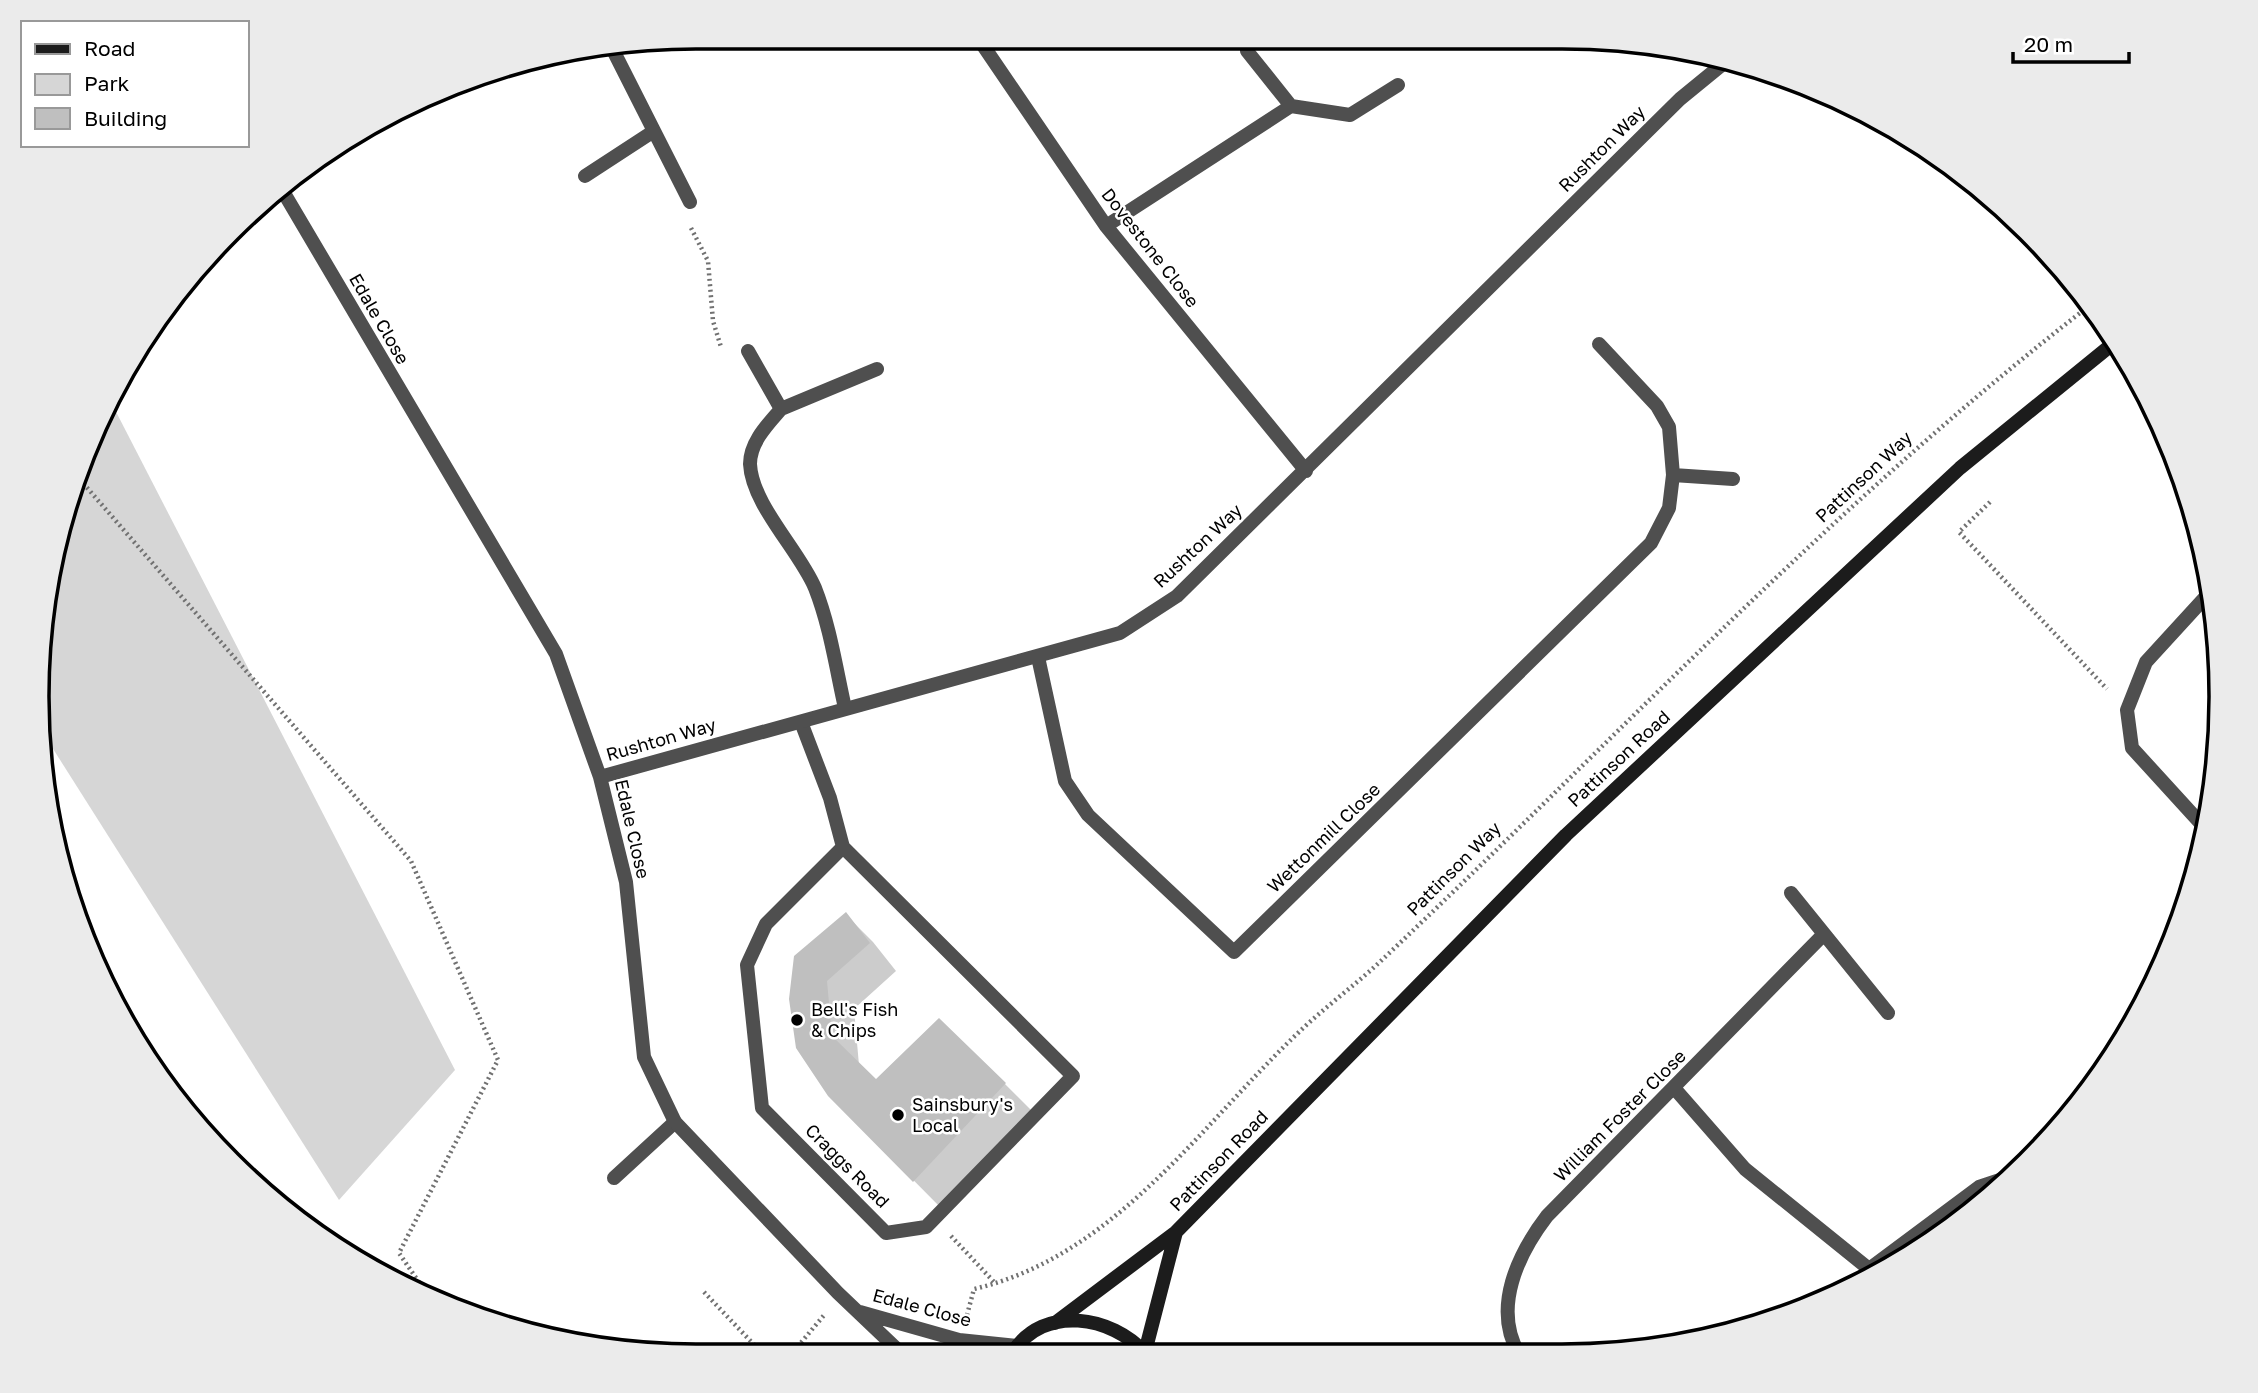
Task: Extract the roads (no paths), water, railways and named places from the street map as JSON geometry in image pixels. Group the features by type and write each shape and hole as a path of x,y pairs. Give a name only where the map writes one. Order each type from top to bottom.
{"street":[{"name":"Dovestone Close","path":"985,49 1106,226 1306,471"},
{"path":"1247,49 1291,106 1350,116 1398,85"},
{"path":"615,55 691,202"},
{"name":"Rushton Way","path":"600,778 1120,634 1177,596 1679,99 1718,68"},
{"path":"1106,226 1291,106"},
{"path":"585,176 654,131"},
{"name":"Edale Close","path":"286,196 556,654 600,778 626,882 644,1057 675,1122 838,1293 892,1344"},
{"name":"Wettonmill Close","path":"1038,657 1065,781 1088,815 1234,952 1651,543 1670,508 1673,475 1668,427 1657,406 1599,344"},
{"name":"Pattinson Road","path":"1021,1344 1034,1332 1055,1323 1176,1232 1566,835 1961,468 2107,349"},
{"path":"748,351 781,409"},
{"path":"845,708 824,611 814,584 759,493 750,463 760,433 781,409 877,369"},
{"path":"1673,475 1733,479"},
{"path":"2197,820 2132,748 2127,710 2146,662 2201,601"},
{"path":"801,722 830,798 843,847"},
{"name":"Craggs Road","path":"843,847 1073,1076 926,1227 886,1233 762,1108 747,965 766,924 843,847"},
{"path":"1791,893 1888,1013"},
{"name":"William Foster Close","path":"1516,1344 1510,1327 1508,1306 1520,1257 1531,1237 1547,1216 1675,1089 1824,934"},
{"path":"1675,1089 1745,1169 1861,1270"},
{"path":"614,1178 675,1122"},
{"path":"1900,1248 1979,1187 1986,1185"},
{"name":"Pattinson Road","path":"1147,1344 1176,1232"},
{"name":"Edale Close","path":"859,1312 959,1340 984,1344"},
{"path":"1055,1323 1079,1319 1104,1324 1126,1334 1137,1344"}],"place":[{"name":"Bell's Fish & Chips","path":"797,1020"},
{"name":"Sainsbury's Local","path":"898,1115"}]}
